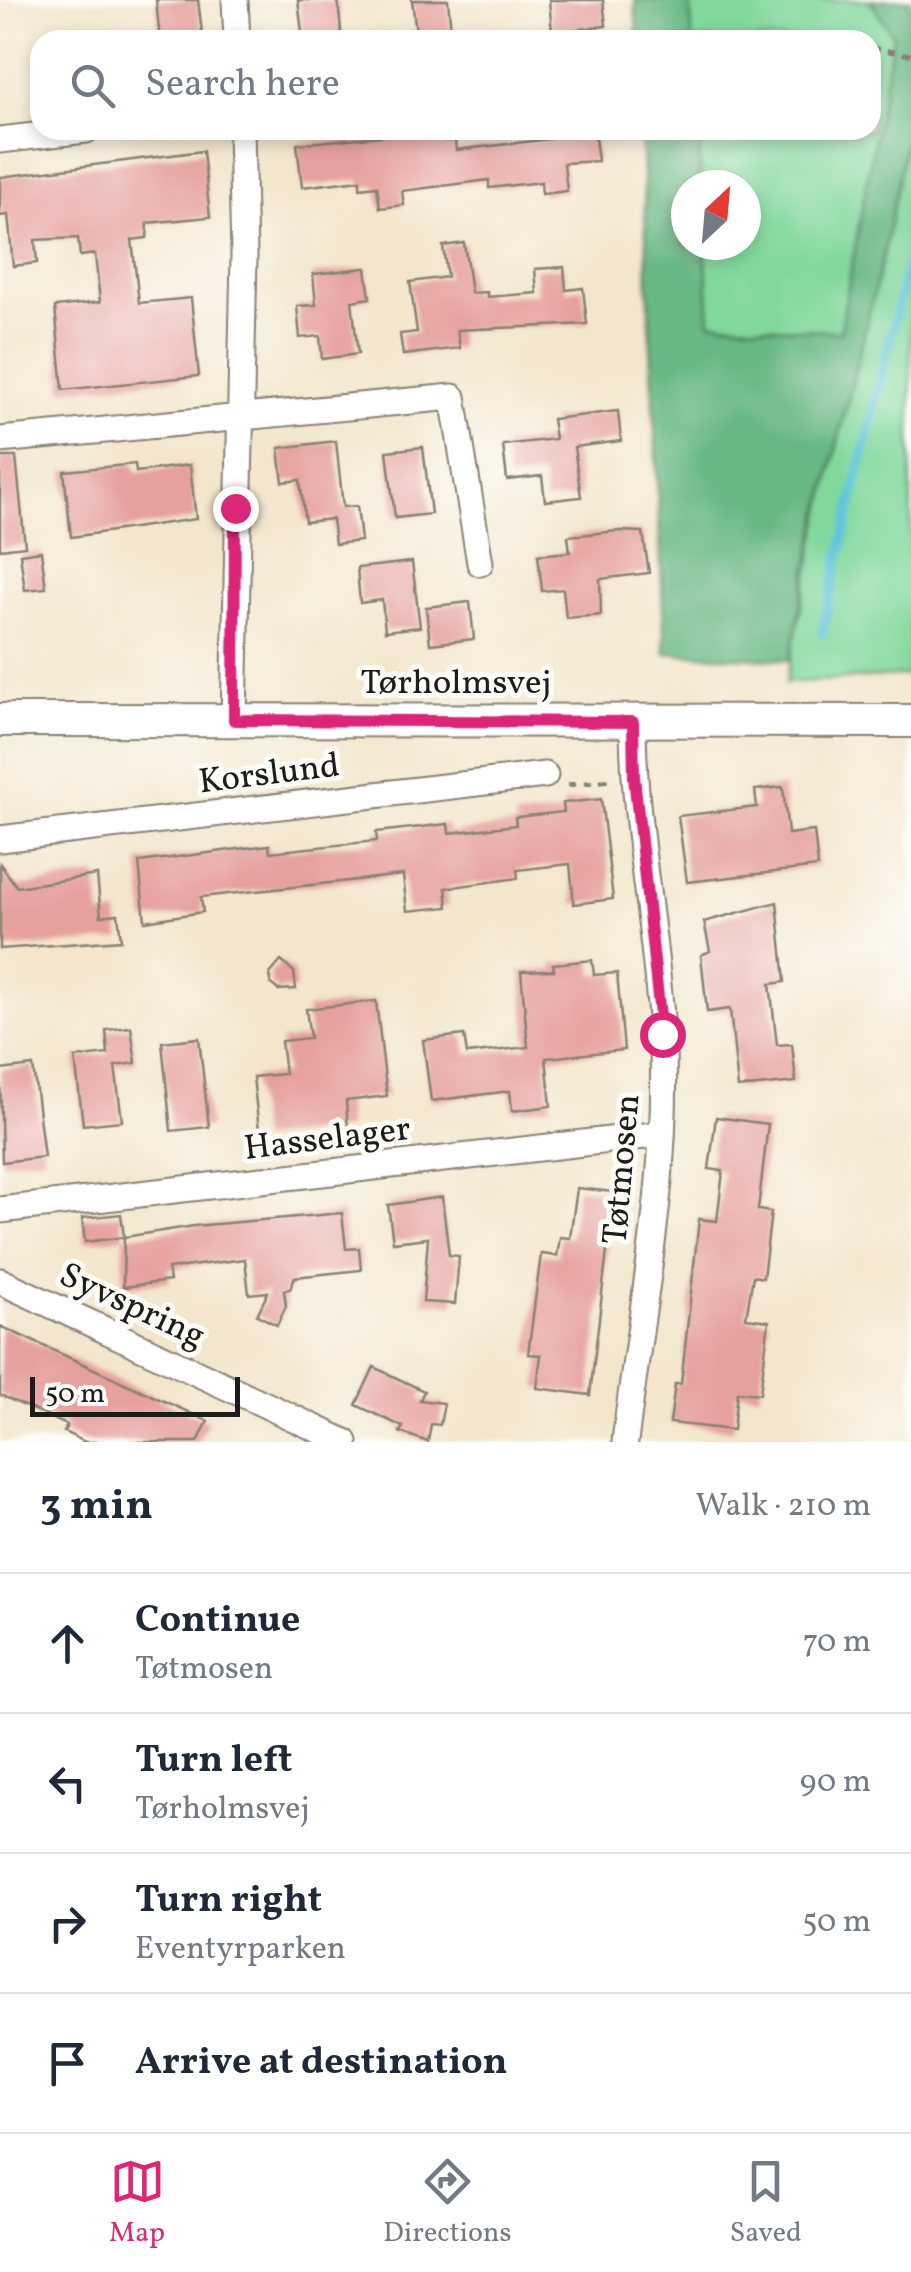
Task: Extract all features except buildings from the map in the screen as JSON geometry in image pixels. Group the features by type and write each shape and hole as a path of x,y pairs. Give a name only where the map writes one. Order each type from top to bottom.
{"street":[{"path":"235,0 236,30"},
{"path":"0,140 30,137"},
{"path":"234,720 244,256 241,140"},
{"path":"0,440 454,397 480,563"},
{"name":"Tørholmsvej","path":"0,720 911,721"},
{"name":"Tøtmosen","path":"626,1442 662,1134 662,1034 634,777 633,722"},
{"name":"Korslund","path":"0,839 545,775"},
{"name":"Hasselager","path":"0,1210 662,1134"},
{"name":"Syvspring","path":"0,1281 345,1442"}],"path":[{"path":"881,50 911,55"},
{"path":"545,775 556,786 634,777"}],"green space":[{"path":"635,0 690,0 692,30 636,30"},
{"path":"690,0 870,0 893,35 881,104 881,30 692,30"},
{"path":"870,0 911,0 911,114 885,248 811,552 790,660 665,653 641,140 699,140 700,170 671,170 671,260 706,260 710,322 840,332 874,140 881,140 881,102 893,35"},
{"path":"911,112 911,675 786,683 881,255"},
{"path":"699,140 875,140 841,332 710,322 706,260 761,260 761,170 700,170"}],"waterway":[{"path":"822,633 911,248"}],"route":[{"path":"235,508 234,720 633,722 634,777 662,1034"}]}
